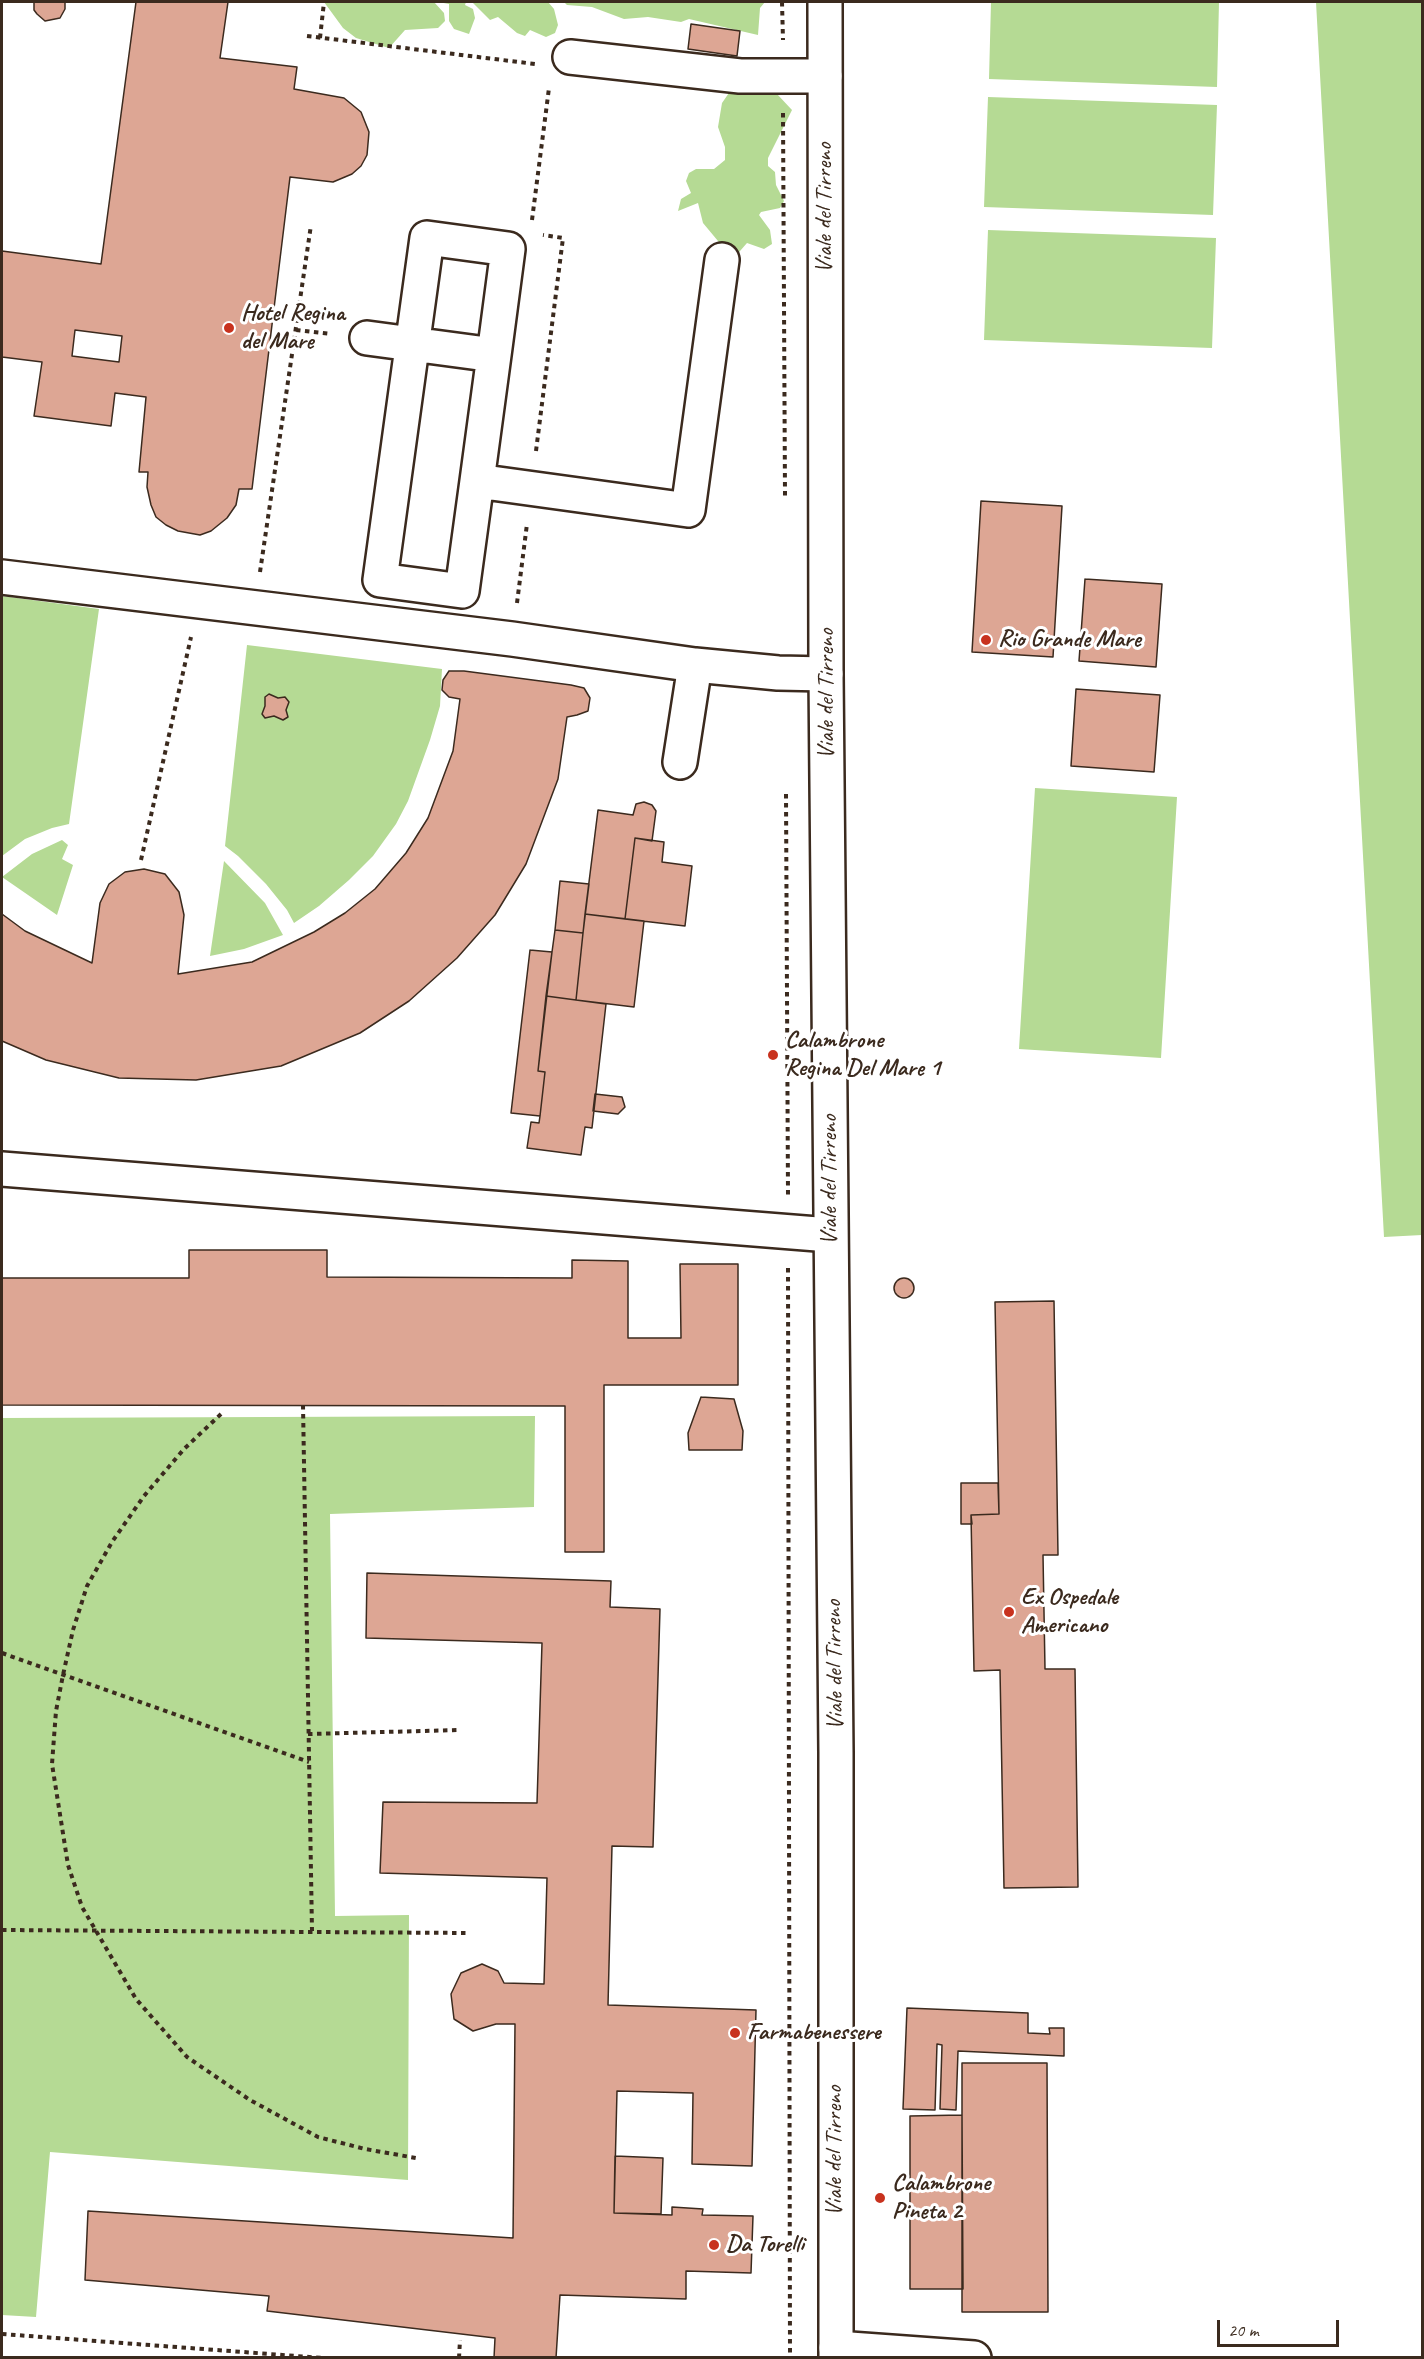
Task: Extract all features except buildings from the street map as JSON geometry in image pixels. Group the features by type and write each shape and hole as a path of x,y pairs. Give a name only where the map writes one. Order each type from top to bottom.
{"main road":[{"name":"Viale del Tirreno","path":"825,2 826,674 836,1752 836,2353"},
{"path":"561,62 740,76 825,76"},
{"path":"427,238 508,249 462,591 380,580 412,344 427,238"},
{"path":"477,481 688,510 722,260"},
{"path":"367,338 494,355"},
{"path":"2,577 513,639 695,665 778,673 826,674"},
{"path":"680,762 695,665"},
{"path":"2,1169 830,1235"},
{"path":"836,2353 974,2358"}],"path":[{"path":"320,38 324,2"},
{"path":"782,2 785,506"},
{"path":"307,36 561,62 532,222"},
{"path":"255,608 311,225"},
{"path":"513,639 563,238 542,235"},
{"path":"141,860 191,637 196,601"},
{"path":"786,792 790,2358"},
{"path":"303,1405 312,1931"},
{"path":"221,1414 184,1449 144,1496 111,1542 87,1586 73,1630 63,1675 56,1711 52,1764 68,1865 82,1907 136,1998 187,2057 250,2100 318,2137 365,2149 416,2158"},
{"path":"2,1653 309,1762"},
{"path":"308,1734 460,1730"},
{"path":"2,1930 468,1933"},
{"path":"2,2334 323,2358"},
{"path":"459,2358 460,2340"}],"green space":[{"path":"324,2 434,2 444,13 445,21 438,28 405,30 389,48 356,38 343,28"},
{"path":"438,2 466,2 465,5 473,9 475,18 469,34 454,29 449,21 449,4"},
{"path":"472,2 548,2 554,9 558,25 555,33 546,37 530,30 525,36 517,33 498,17 490,20"},
{"path":"564,2 765,2 760,8 758,35 689,19 681,22 648,17 624,19 592,7 567,5"},
{"path":"991,2 1219,2 1217,87 989,79"},
{"path":"1316,2 1422,2 1422,1235 1384,1237"},
{"path":"731,90 777,94 792,110 768,158 768,166 775,172 776,185 784,201 780,208 761,212 759,215 770,230 772,244 764,249 747,243 733,259 703,223 698,203 678,211 681,199 691,193 686,181 689,173 696,169 714,169 725,160 725,147 718,127 722,103"},
{"path":"988,97 1217,105 1213,215 984,207"},
{"path":"988,230 1216,238 1212,348 984,340"},
{"path":"2,596 99,609 69,824 25,839 2,856"},
{"path":"247,645 442,669 440,706 430,740 408,801 396,824 373,856 349,880 319,906 294,923 287,910 266,884 225,846"},
{"path":"1035,788 1177,797 1161,1058 1019,1049"},
{"path":"62,840 68,845 62,859 73,865 57,915 2,877 32,854"},
{"path":"224,861 265,903 283,935 244,949 210,956"},
{"path":"535,1416 534,1507 330,1514 335,1916 409,1915 408,2180 50,2152 36,2317 2,2315 2,1418"}],"place":[{"name":"Hotel Regina del Mare","path":"229,328"},
{"name":"Rio Grande Mare","path":"986,640"},
{"name":"Calambrone Regina Del Mare 1","path":"773,1055"},
{"name":"Ex Ospedale Americano","path":"1009,1612"},
{"name":"Farmabenessere","path":"735,2033"},
{"name":"Calambrone Pineta 2","path":"880,2198"},
{"name":"Da Torelli","path":"714,2245"}]}
